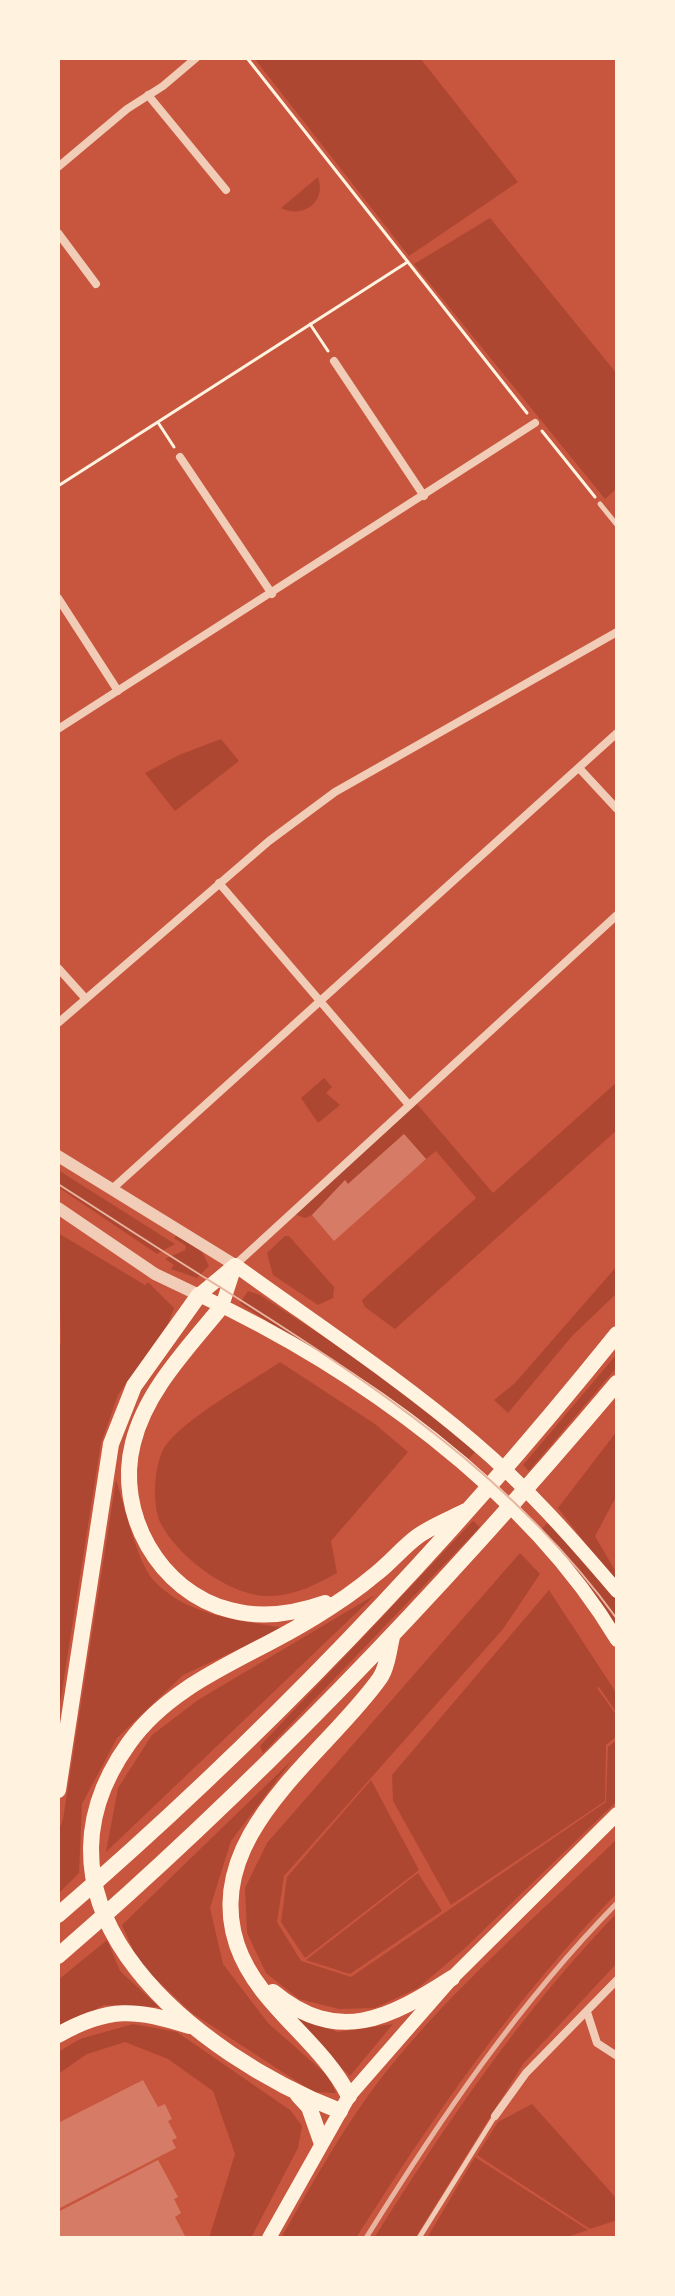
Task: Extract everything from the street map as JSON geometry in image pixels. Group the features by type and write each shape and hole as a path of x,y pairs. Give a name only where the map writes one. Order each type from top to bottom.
{"highway":[{"path":"58,1790 111,1444 134,1386 199,1295"},
{"path":"222,1306 168,1374 138,1427 129,1484 138,1527 169,1574 191,1592 218,1607 247,1614 282,1614 342,1597"},
{"path":"58,1915 124,1857 343,1644 466,1511 617,1334"},
{"path":"58,1956 243,1786 392,1635 536,1479 617,1383"},
{"path":"340,2111 294,2091 196,2028 132,1967 112,1936 97,1900 92,1857 95,1819 108,1782 129,1743 158,1712 201,1680 314,1618 377,1573 418,1536 466,1511"},
{"path":"349,2096 332,2064 272,2003 237,1946 231,1921 235,1867 251,1833 270,1808 382,1676 392,1635"},
{"path":"256,1978 293,2007 332,2021 353,2023 391,2014 452,1978"},
{"path":"58,2035 99,2016 133,2011 196,2028"},
{"path":"294,2091 309,2107 321,2141"}],"main road":[{"path":"235,1265 199,1295 291,1342 381,1401 447,1451 553,1553 617,1640"},
{"path":"222,1306 235,1265"},
{"path":"235,1265 378,1367 476,1444 557,1521 617,1591"},
{"path":"269,2238 349,2096 452,1978 617,1814"}],"street":[{"path":"58,167 196,58"},
{"path":"148,95 226,190"},
{"path":"58,233 96,284"},
{"path":"334,361 424,496"},
{"path":"58,729 535,423"},
{"path":"180,457 272,594"},
{"path":"58,598 118,691"},
{"path":"58,1023 269,841 335,792 617,632"},
{"path":"112,1189 617,733"},
{"path":"579,768 617,809"},
{"path":"219,883 409,1105"},
{"path":"58,1156 235,1265 617,915"},
{"path":"58,968 85,998"},
{"path":"58,1208 155,1274 199,1295"},
{"path":"495,2116 526,2073 617,1980"},
{"path":"587,2012 597,2043 617,2056"}],"lane":[{"path":"600,504 617,525"},
{"path":"419,2238 495,2116"}],"path":[{"path":"247,58 406,263 600,504"},
{"path":"58,486 406,263"},
{"path":"310,324 334,361"},
{"path":"158,422 180,457"}],"shaded area":[{"path":"254,58 420,58 518,182 409,256"},
{"path":"318,177 319,194 311,206 297,211 281,208"},
{"path":"490,218 617,374 617,488 605,499 414,264"},
{"path":"221,739 239,761 175,811 145,773 179,755"},
{"path":"324,1078 332,1087 326,1093 340,1105 318,1123 301,1098"},
{"path":"617,1082 617,1130 395,1329 365,1307 362,1300 476,1198 436,1151 426,1159 404,1134 348,1184 345,1181 312,1215 305,1218 294,1214 417,1104 493,1193"},
{"path":"58,1170 175,1244 157,1254 58,1187"},
{"path":"58,1233 145,1285 148,1282 174,1308 168,1324 118,1395 101,1443 58,1716 58,1349 61,1342"},
{"path":"178,1234 201,1250 209,1266 197,1278 171,1269 174,1265 165,1259 185,1250 186,1246 174,1238"},
{"path":"285,1236 289,1236 334,1287 333,1298 318,1305 273,1275 267,1253"},
{"path":"617,1266 617,1293 572,1336 508,1413 494,1400 515,1383"},
{"path":"248,1291 260,1295 376,1371 477,1450 466,1462 367,1384 245,1307 240,1303"},
{"path":"617,1354 617,1367 529,1471 523,1465"},
{"path":"280,1362 375,1424 408,1452 331,1541 337,1573 315,1585 274,1596 241,1591 208,1574 193,1562 168,1536 157,1514 155,1496 160,1457 171,1439 217,1403"},
{"path":"617,1431 617,1495 595,1536 617,1574 617,1584 558,1508"},
{"path":"116,1480 143,1564 157,1584 185,1604 201,1610 284,1628 183,1675 117,1738 82,1804 79,1873 58,1894 58,1833 63,1819"},
{"path":"550,1520 617,1600 617,1628 539,1532"},
{"path":"473,1521 480,1527 263,1753 260,1746"},
{"path":"520,1553 540,1574 503,1629 284,1876 277,1922 301,1961 351,1977 606,1802 608,1747 617,1740 617,1801 464,1949 418,1988 375,2008 339,2009 299,1999 266,1973 247,1933 245,1888 267,1843"},
{"path":"549,1590 617,1694 617,1713 599,1687 593,1689 597,1688 617,1716 617,1736 606,1745 605,1801 451,1905 393,1801 392,1775"},
{"path":"374,1596 106,1852 118,1788 152,1735 198,1700"},
{"path":"292,1760 231,1841 210,1908 223,1964 268,2023 328,2076 336,2093 313,2092 192,2013 139,1963 122,1925"},
{"path":"371,1780 419,1870 305,1958 281,1922 287,1877"},
{"path":"617,1839 617,1893 545,1973 478,2058 356,2238 281,2238 356,2112 411,2042 497,1953"},
{"path":"418,1873 442,1911 350,1974 306,1960"},
{"path":"617,1913 617,1963 523,2064 415,2238 374,2238 429,2153 517,2029"},
{"path":"107,1940 120,1971 159,2007 104,2005 58,2029 58,1980"},
{"path":"287,2014 338,2032 393,2024 350,2076"},
{"path":"133,2024 177,2032 290,2110 302,2126 298,2148 251,2238 209,2238 235,2154 213,2091 168,2059 125,2042 87,2054 58,2074 58,2052 80,2039"},
{"path":"532,2104 617,2199 617,2220 590,2229 477,2155 498,2122"},
{"path":"475,2157 588,2230 564,2238 427,2238"}],"building":[{"path":"404,1134 426,1159 334,1241 312,1215 345,1180 348,1184"},
{"path":"143,2080 158,2107 165,2104 172,2119 168,2121 177,2138 172,2140 176,2148 58,2209 58,2123"},
{"path":"158,2160 178,2197 174,2199 181,2213 175,2217 185,2236 58,2238 58,2212"}],"tram line":[{"path":"58,1184 278,1324 436,1435 533,1520 577,1568 617,1619"}],"railway":[{"path":"366,2238 482,2063 547,1981 617,1903"}]}
